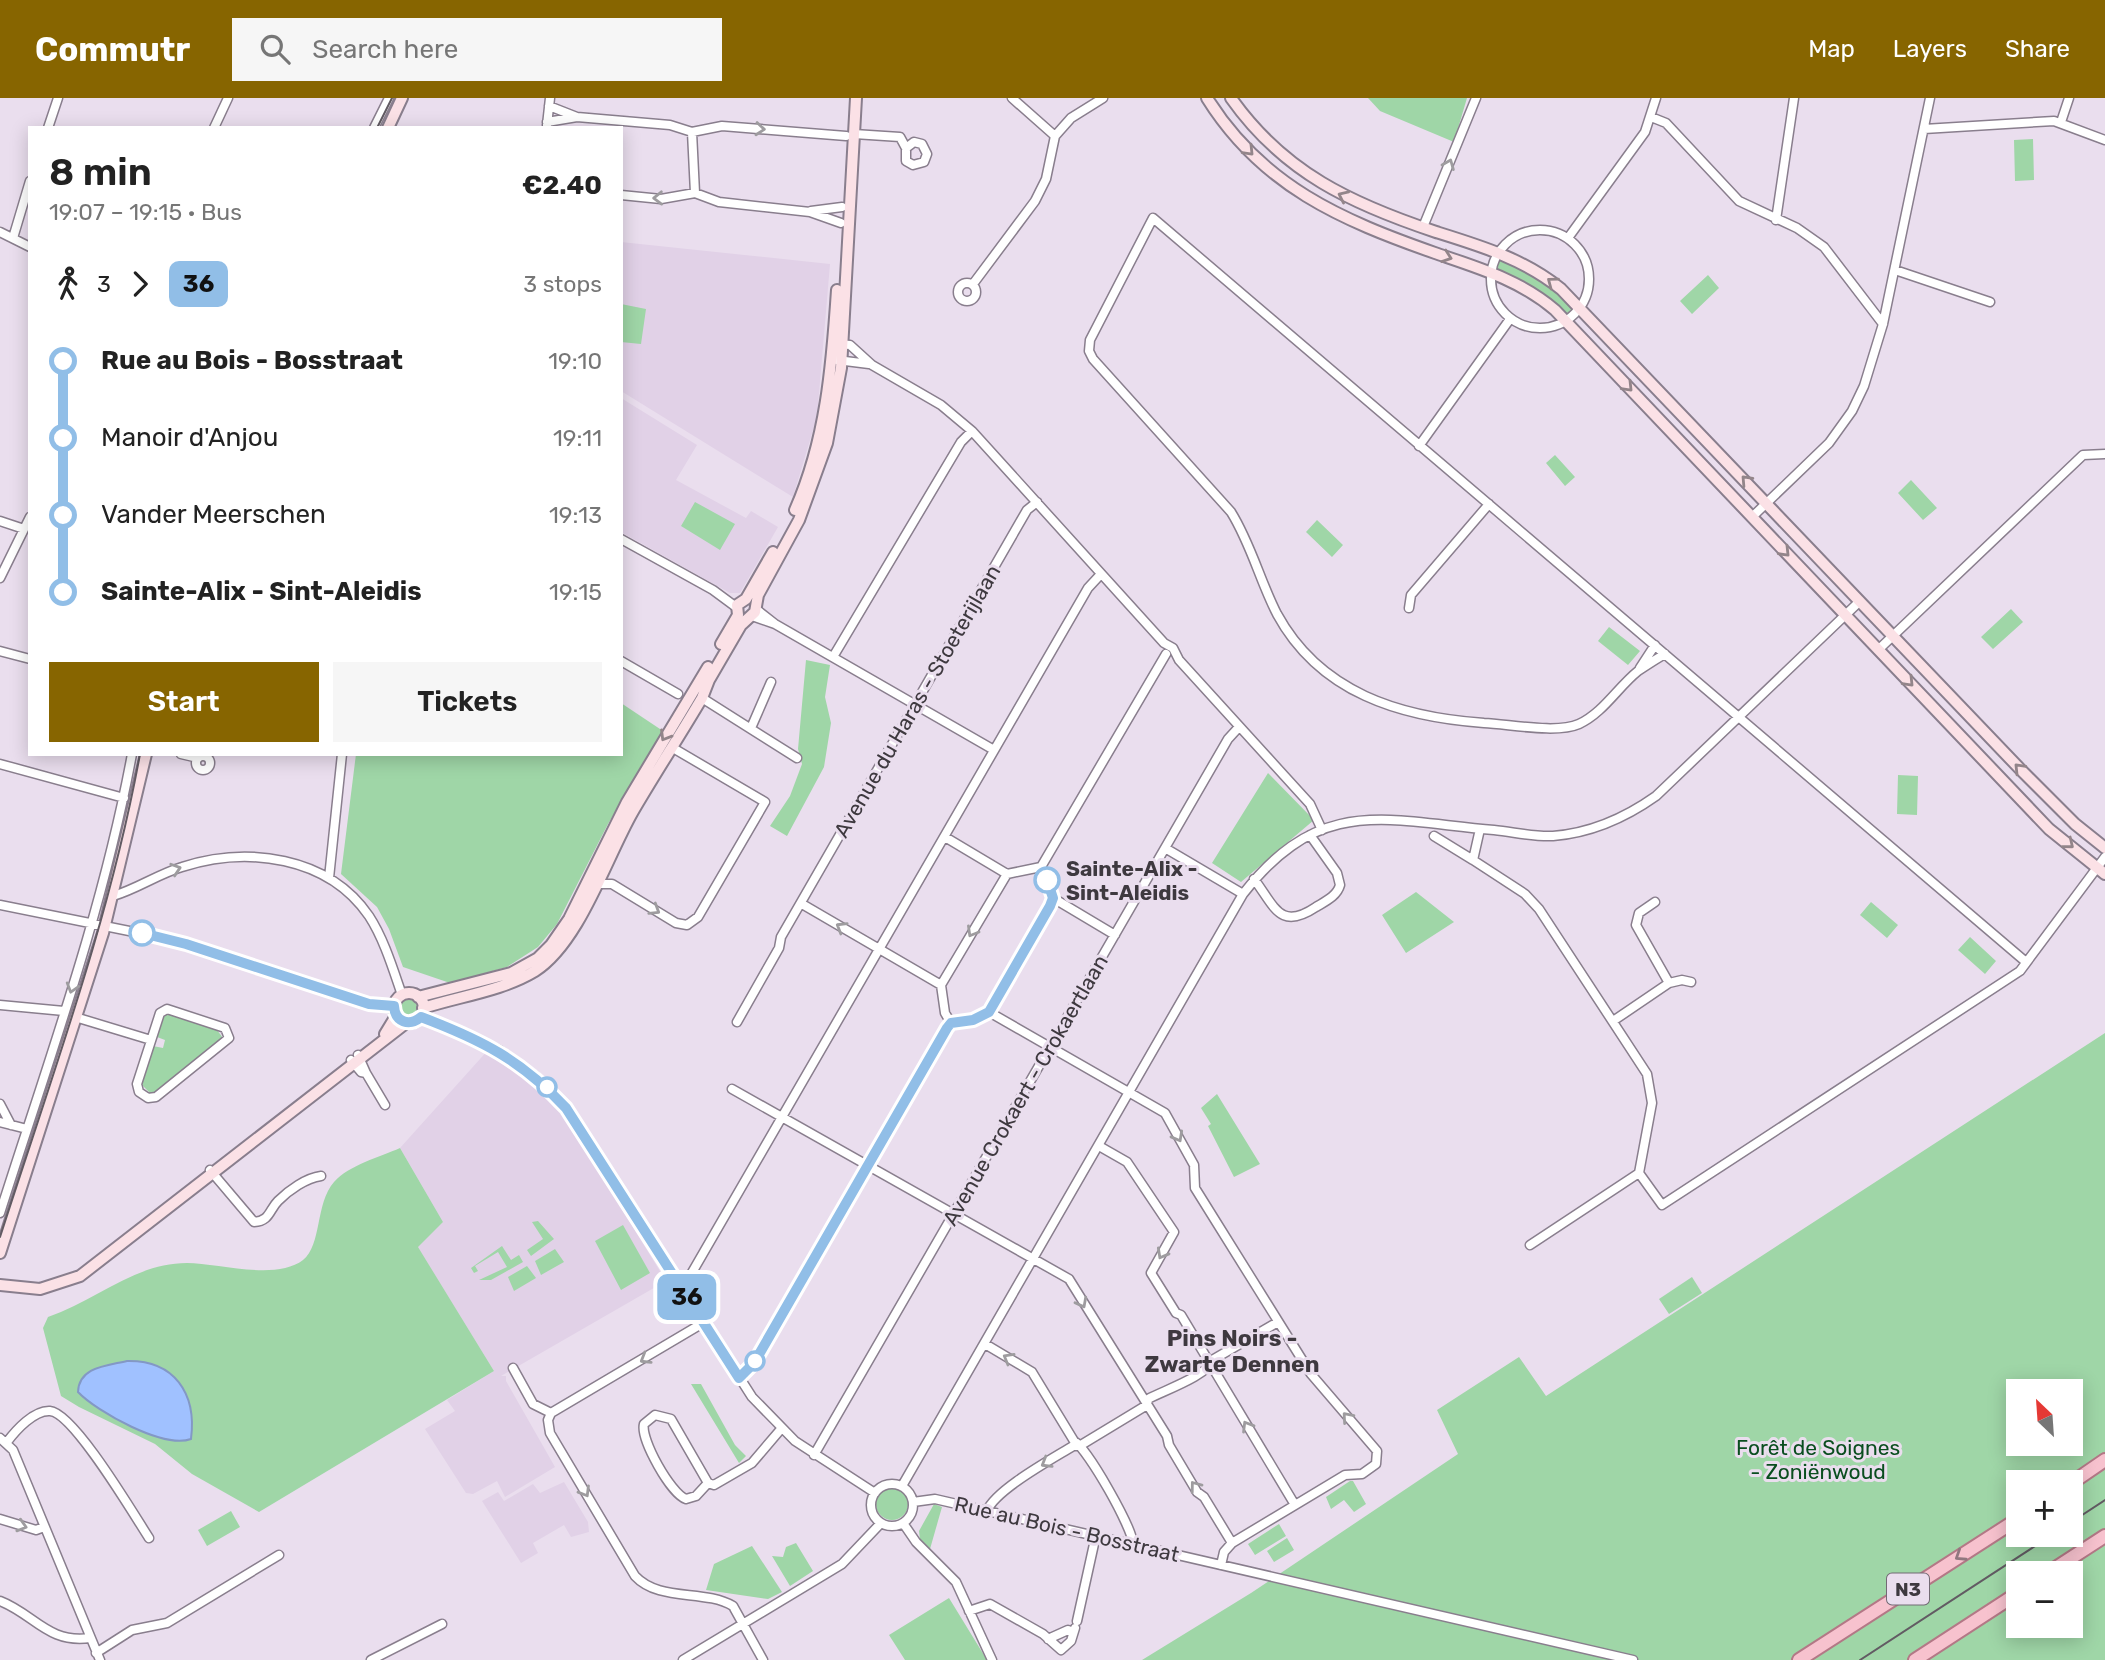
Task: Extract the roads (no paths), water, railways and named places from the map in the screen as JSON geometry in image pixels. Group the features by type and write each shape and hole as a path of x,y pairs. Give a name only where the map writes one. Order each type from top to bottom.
{"main road":[{"path":"2083,1475 2105,1460"},
{"name":"N3","path":"1799,1660 2006,1527"},
{"path":"2066,1561 2105,1536"},
{"path":"1915,1660 2006,1601"}],"street":[{"path":"49,126 58,98"},
{"path":"215,126 228,98"},
{"path":"375,126 389,98"},
{"path":"388,126 402,98"},
{"path":"0,1285 40,1289 80,1276 356,1059 406,1023 439,1003 504,985 543,965 570,934 635,808 702,698 797,506 821,432 837,359 850,135 849,98"},
{"path":"838,344 842,207 856,98"},
{"path":"1012,98 1055,136"},
{"path":"1023,98 1025,109"},
{"path":"974,285 1035,201 1046,179 1055,136 1071,118 1103,98"},
{"path":"1207,98 1241,143 1297,192 1344,219 1491,272 1529,289 1567,321 2049,829 2101,871"},
{"path":"1231,98 1271,145 1314,180 1348,199 1499,252 1549,279 1580,307 2051,801 2105,848"},
{"path":"1416,246 1476,98"},
{"path":"1568,238 1635,146 1651,117 1656,98"},
{"path":"1776,220 1794,98"},
{"path":"1752,517 1829,443 1852,411 1873,363 1884,324 1930,98"},
{"path":"2061,122 2069,98"},
{"path":"577,117 549,102 547,125 577,117 670,125 692,132 722,126 900,137 905,148"},
{"path":"1651,117 1666,123 1739,201 1804,231 1824,247 1884,324"},
{"path":"1924,129 2061,122 2105,140"},
{"path":"692,132 695,193"},
{"path":"13,238 28,188"},
{"path":"623,195 661,199 695,193 719,202 810,212 841,223"},
{"path":"810,212 842,207"},
{"path":"1665,654 1639,671 1586,720 1559,728 1434,720 1379,703 1327,674 1298,645 1277,614 1243,532 1231,512 1089,351 1090,340 1153,218 1419,446 1655,645 2026,962"},
{"path":"1552,231 1568,238 1585,258 1589,272 1587,295 1580,307 1567,321 1536,329 1510,319 1496,303 1492,291 1491,272 1499,252 1510,240 1524,232 1552,231"},
{"path":"0,232 28,246"},
{"path":"1895,271 1990,302"},
{"path":"1419,446 1510,319"},
{"path":"838,344 850,345 872,365 942,405 972,431 1164,643 1173,648 1179,660 1315,810 1322,830"},
{"path":"837,359 872,365"},
{"path":"833,657 961,442 972,431"},
{"path":"1878,649 2083,455 2105,454"},
{"name":"Avenue du Haras - Stoeterijlaan","path":"737,1022 779,948 781,937 915,704 1027,510 1037,502"},
{"path":"1409,608 1411,595 1489,504"},
{"path":"0,521 24,530"},
{"path":"0,578 28,521"},
{"path":"623,540 995,750"},
{"path":"679,1284 691,1276 1088,588 1101,574"},
{"path":"902,1486 1243,894 1279,855 1322,830 1354,821 1389,817 1550,836 1582,831 1616,820 1656,796 1860,601"},
{"path":"402,995 418,997 511,973 538,958 551,945 566,925 627,802 746,609"},
{"path":"945,837 1007,874 1041,867 1166,654 1164,643"},
{"path":"1639,671 1655,645"},
{"path":"0,651 28,658"},
{"path":"1166,654 1179,660"},
{"path":"623,662 678,694"},
{"path":"751,728 771,682"},
{"path":"702,698 797,758"},
{"name":"Avenue Crokaert - Crokaertlaan","path":"814,1455 1228,738 1240,727"},
{"path":"595,884 612,884 676,923 687,925 698,917 765,802 673,747"},
{"path":"0,1253 70,1014 90,922 124,798 132,756"},
{"path":"0,1213 27,1129 105,925 146,756"},
{"path":"190,756 198,758"},
{"path":"329,878 342,756"},
{"path":"0,764 124,798"},
{"path":"1473,860 1480,829"},
{"path":"1254,879 1279,913 1288,919 1300,918 1335,895 1339,879 1310,835"},
{"path":"1434,836 1525,894 1539,909 1647,1074 1652,1095 1639,1173 1662,1205 2020,971 2101,871 2105,857"},
{"path":"1165,848 1243,894"},
{"path":"113,896 181,867 245,856 296,864 329,878 351,895 369,916 402,995 390,1030 356,1059"},
{"path":"1041,867 1053,898 1115,935"},
{"path":"105,873 118,878"},
{"path":"951,1023 945,1013 941,985 1007,874"},
{"path":"951,1023 966,1022 989,1012 1053,898"},
{"path":"1655,902 1639,913 1636,925 1669,983"},
{"path":"802,904 941,985"},
{"path":"0,905 186,944 395,1011 406,1023"},
{"path":"1613,1021 1669,983 1682,980 1691,982"},
{"path":"418,997 422,1013 439,1024 484,1042 513,1059 535,1076 566,1108 739,1378 781,1429 814,1455 874,1493"},
{"path":"439,1003 436,1016 439,1024"},
{"path":"0,1005 70,1014 151,1040"},
{"path":"167,1009 225,1028 229,1038 152,1098 137,1089 151,1040 160,1013 167,1009"},
{"path":"989,1012 1129,1094 1165,1112 1194,1165 1195,1188 1278,1322 1311,1374 1375,1447 1376,1464 1369,1471 1345,1475 1232,1543 1224,1552 1221,1565"},
{"path":"739,1378 754,1363 951,1023"},
{"path":"356,1059 361,1072 366,1073 385,1105"},
{"path":"732,1089 1069,1279 1197,1492 1204,1497 1232,1543"},
{"path":"0,1104 11,1125"},
{"path":"0,1122 27,1129"},
{"path":"1099,1146 1127,1161 1174,1232 1151,1273 1212,1366 1295,1505"},
{"path":"212,1171 254,1222 266,1218 278,1201 311,1178 321,1176"},
{"path":"0,1279 31,1285 68,1277 212,1171"},
{"path":"1530,1245 1639,1173"},
{"path":"987,1511 991,1500 1024,1477 1147,1405 1148,1399 1212,1366 1214,1360 1278,1322"},
{"path":"703,1323 551,1413 548,1420 550,1433 635,1576 652,1589 733,1606 763,1660"},
{"path":"985,1344 1032,1372 1074,1441 1081,1445 1128,1526 1133,1544"},
{"path":"513,1368 533,1404 551,1413"},
{"path":"149,1538 96,1457 68,1420 58,1413 48,1410 36,1415 4,1440 98,1656 132,1630 167,1623 279,1555"},
{"path":"708,1483 704,1490 691,1499 676,1494 643,1437 646,1420 655,1415 671,1419 708,1483 715,1485 752,1463 781,1429"},
{"path":"887,1484 902,1486 913,1502 911,1514 903,1523 881,1523 872,1512 874,1493 887,1484"},
{"name":"Rue au Bois - Bosstraat","path":"913,1502 935,1499 1633,1660"},
{"path":"0,1519 36,1530 44,1527"},
{"path":"683,1660 842,1564 881,1523"},
{"path":"903,1523 916,1542 956,1582 992,1660"},
{"path":"969,1611 990,1604 1048,1639 1060,1650 1072,1640 1096,1535"},
{"path":"0,1601 12,1606 40,1627 68,1639 90,1638"},
{"path":"371,1660 442,1624"},
{"path":"1048,1639 1075,1627"}],"water":[{"path":"127,1361 158,1366 179,1382 190,1407 191,1439 165,1439 131,1427 78,1392 83,1377 88,1373 103,1366"}],"tram line":[{"path":"378,126 392,98"},
{"path":"0,1237 96,937 113,877 140,756"},
{"path":"2083,1514 2105,1500"},
{"path":"1860,1660 2034,1547"}],"place":[{"name":"Sainte-Alix - Sint-Aleidis","path":"1047,880"}],"district":[{"name":"Pins Noirs - Zwarte Dennen","path":"1232,1351"}],"park label":[{"name":"Forêt de Soignes - Zoniënwoud","path":"1818,1459"}]}
